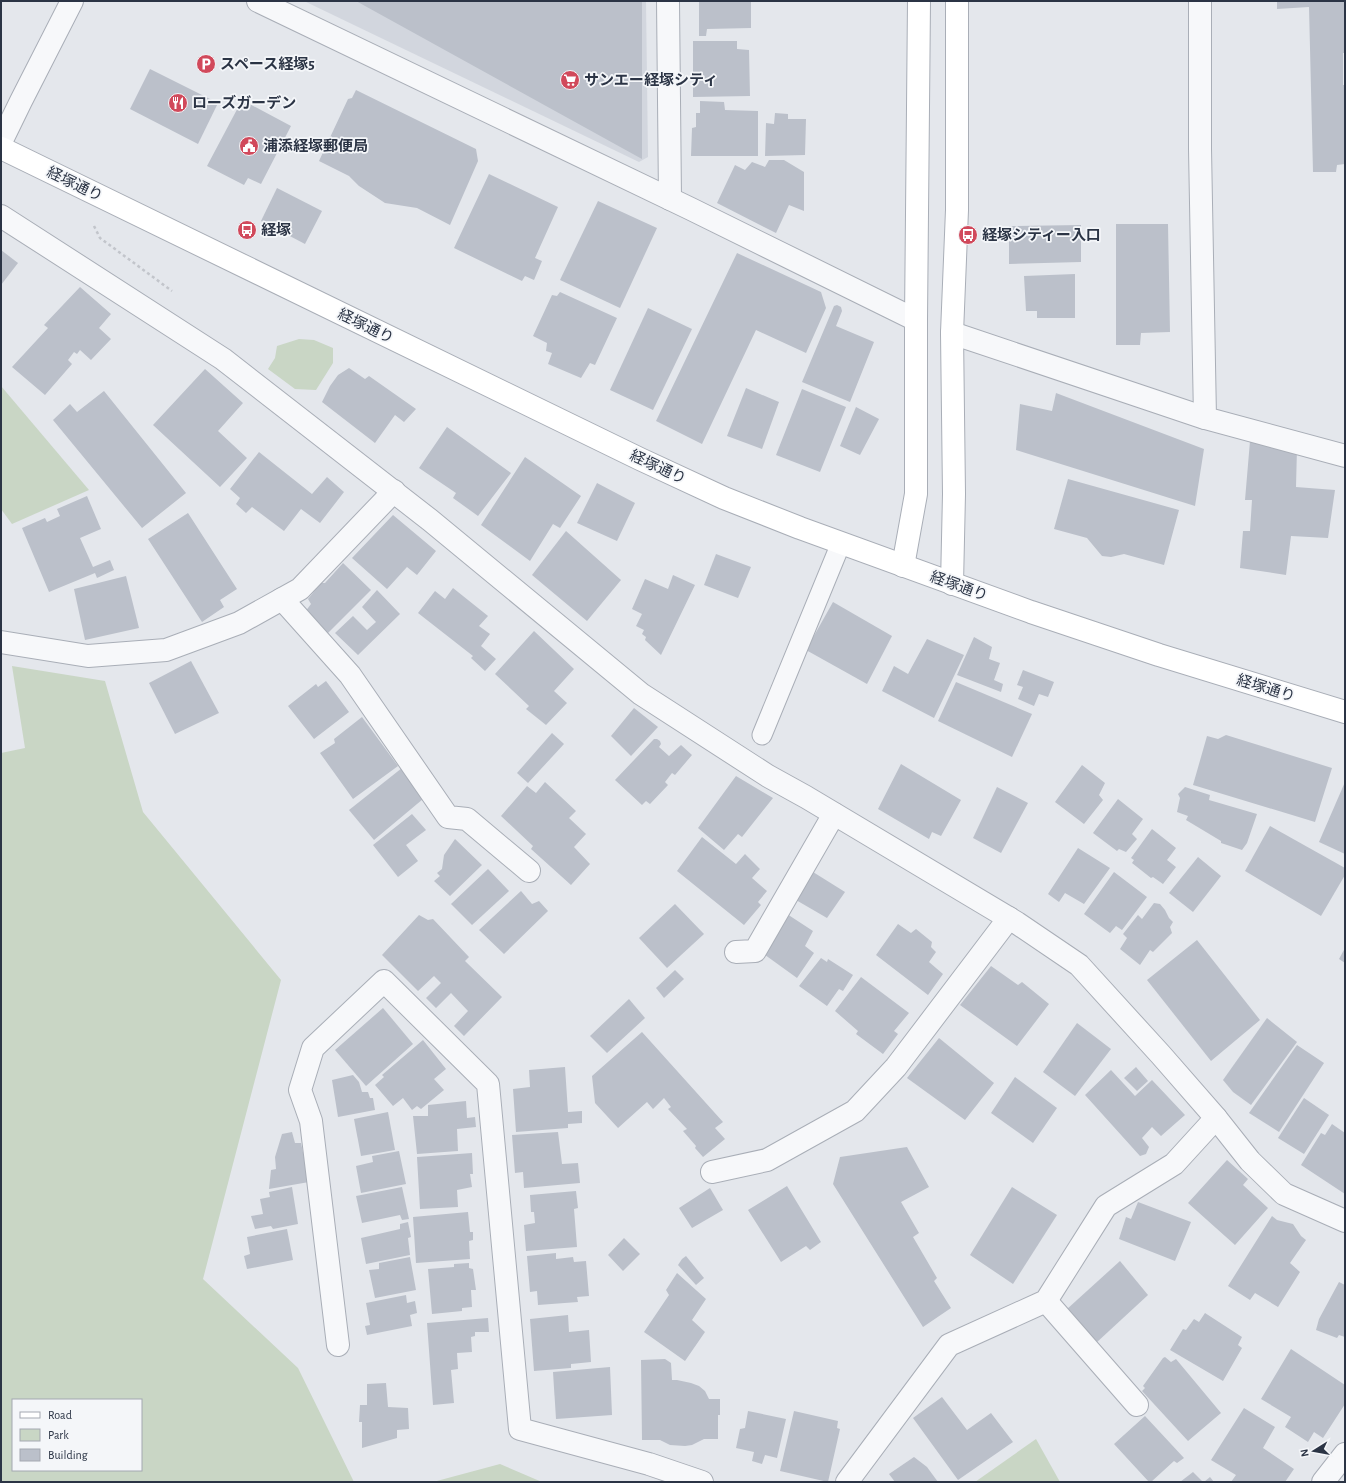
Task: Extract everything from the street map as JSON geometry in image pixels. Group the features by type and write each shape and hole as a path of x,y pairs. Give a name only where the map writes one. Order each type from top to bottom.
{"main road":[{"path":"903,566 916,494 919,1"},
{"path":"952,584 954,494 952,333 956,210 957,1"},
{"name":"経塚通り","path":"1,148 640,459 724,498 841,543 1031,612 1159,655 1345,712"}],"street":[{"path":"1,142 72,1"},
{"path":"258,1 670,199 916,320"},
{"path":"668,1 670,199"},
{"path":"1200,1 1200,157 1205,418"},
{"path":"1,216 224,359 394,491 641,694 768,776 1009,918 1079,966 1162,1055 1216,1118 1250,1161 1284,1194 1345,1221"},
{"path":"952,333 1205,418 1345,456"},
{"path":"1,642 88,656 166,650 239,623 300,589 394,491"},
{"path":"282,599 350,675 448,817 467,820 529,872"},
{"path":"736,952 754,950 834,814"},
{"path":"712,1172 767,1160 855,1111 896,1067 1009,918"},
{"path":"338,1345 311,1121 300,1090 312,1048 384,981 488,1084 520,1429 649,1464 702,1482"},
{"path":"847,1482 949,1345 1046,1301 1106,1206 1174,1164 1216,1118"},
{"path":"1046,1301 1137,1405"},
{"path":"1323,1482 1345,1454"}],"lane":[{"path":"762,735 841,543"}],"shaded area":[{"name":"サンエー経塚シティ","path":"304,1 646,1 648,157 639,162"}],"green space":[{"path":"299,339 314,340 333,348 333,363 316,390 295,389 268,369 275,358 277,346"},
{"path":"1,386 89,490 12,524 1,509"},
{"path":"12,666 105,681 143,812 281,980 203,1279 298,1368 354,1482 1,1482 1,753 25,748"},
{"path":"1036,1439 1060,1482 975,1482"},
{"path":"500,1464 542,1482 433,1482"}],"building":[{"name":"サンエー経塚シティ","path":"356,1 642,1 642,159"},
{"path":"699,1 751,1 751,28 707,29 706,36 699,36"},
{"path":"1277,1 1345,1 1345,53 1343,53 1343,85 1345,85 1345,164 1337,165 1336,172 1313,172 1309,7 1277,9"},
{"path":"693,41 737,41 737,49 749,50 750,96 693,97"},
{"path":"150,69 218,103 198,144 130,109"},
{"path":"356,90 476,149 478,161 450,225 417,208 385,203 359,186 349,176 319,161 348,99 352,98"},
{"name":"浦添経塚郵便局","path":"242,100 291,126 261,184 248,178 244,185 207,166"},
{"path":"700,101 724,102 725,110 758,111 758,156 691,156 692,128 696,127 696,113 700,113"},
{"path":"775,113 788,114 788,119 806,119 805,155 765,156 766,123 774,124"},
{"path":"769,160 784,160 804,172 804,211 789,205 776,233 717,203 735,165 745,170 752,162 765,167"},
{"path":"489,174 558,207 535,258 542,261 534,280 525,276 522,281 454,248"},
{"path":"277,188 322,211 305,244 261,221"},
{"path":"598,201 657,228 620,308 560,280"},
{"path":"1116,224 1168,224 1170,332 1141,333 1140,345 1116,345"},
{"path":"1081,225 1081,262 1009,264 1009,226"},
{"path":"1,250 18,263 1,285"},
{"path":"737,253 821,292 826,308 806,353 756,330 702,444 656,421"},
{"path":"1075,274 1075,318 1037,318 1037,311 1026,311 1024,276"},
{"path":"80,287 111,314 99,328 111,339 91,360 80,350 77,354 74,352 68,360 72,364 45,395 12,367 48,328 44,325"},
{"path":"560,292 617,318 595,365 590,363 581,378 548,364 552,353 546,351 547,343 533,336 552,295 557,296"},
{"path":"837,305 841,307 842,311 836,326 874,342 850,402 802,382 834,306"},
{"path":"648,308 692,329 653,410 610,390"},
{"path":"349,368 365,379 369,376 416,409 404,422 395,415 375,443 322,402 330,386 338,375"},
{"path":"205,369 243,403 218,431 247,458 220,487 153,425"},
{"path":"746,388 779,402 762,449 727,436"},
{"path":"802,389 846,407 820,472 776,455"},
{"path":"104,391 186,493 142,528 53,420 70,404 77,412"},
{"path":"1056,393 1204,449 1195,506 1016,450 1020,404 1052,411"},
{"path":"856,407 879,419 860,455 840,446"},
{"path":"447,427 511,473 478,516 453,498 456,493 419,468"},
{"path":"1250,441 1297,448 1296,487 1335,490 1328,538 1291,536 1286,575 1240,568 1243,531 1250,531 1252,500 1245,500"},
{"path":"259,452 312,494 327,477 344,492 320,523 301,509 284,531 252,507 246,513 236,504 240,498 230,489"},
{"path":"525,457 581,496 560,528 553,524 530,561 481,525"},
{"path":"1068,479 1179,510 1164,565 1124,554 1111,557 1102,556 1087,538 1054,529"},
{"path":"597,483 635,503 617,541 577,523"},
{"path":"87,496 101,529 80,538 93,567 110,560 114,570 97,578 95,573 49,592 22,528 45,518 47,522 60,516 57,509"},
{"path":"188,513 237,589 220,600 224,607 202,622 148,539"},
{"path":"393,515 436,551 417,575 407,567 387,589 352,558"},
{"path":"566,531 621,580 587,621 532,575"},
{"path":"716,554 751,567 738,598 704,585"},
{"path":"343,563 371,590 326,635 305,612 311,604 308,599 321,583 325,583"},
{"path":"673,575 695,585 661,655 645,640 646,637 642,634 644,630 636,626 642,614 632,609 645,579 668,589"},
{"path":"126,576 139,628 85,640 74,589"},
{"path":"453,588 488,616 479,626 490,634 481,646 496,659 485,671 471,658 473,656 418,613 435,591 445,599"},
{"path":"377,590 400,614 358,655 335,633 353,616 367,630 376,622 362,607"},
{"path":"833,602 892,636 867,684 806,650"},
{"path":"534,631 574,669 554,691 567,703 546,725 526,709 529,706 495,674"},
{"path":"974,637 992,647 989,659 1000,663 994,680 1003,684 1001,692 957,675"},
{"path":"927,639 964,655 934,718 882,691 894,666 908,674"},
{"path":"191,661 219,713 175,734 149,683"},
{"path":"1023,670 1054,682 1048,697 1039,694 1034,706 1018,699 1023,687 1017,685"},
{"path":"326,681 349,712 314,739 288,706 316,684 318,687"},
{"path":"956,682 1032,714 1012,757 938,721"},
{"path":"634,708 658,727 631,756 611,736"},
{"path":"362,717 398,766 353,799 320,753 335,743 334,739"},
{"path":"552,733 564,744 528,783 517,773"},
{"path":"1226,735 1332,768 1315,822 1193,785 1207,736 1218,739"},
{"path":"654,739 660,741 661,744 659,747 669,756 681,745 692,755 675,775 672,773 665,782 668,785 650,804 646,801 642,805 615,780"},
{"path":"901,764 961,800 941,836 932,832 929,839 878,809"},
{"path":"1082,765 1105,783 1099,795 1103,800 1084,824 1055,802"},
{"path":"402,768 423,799 374,840 349,810"},
{"path":"736,776 773,798 742,837 738,834 724,850 698,828"},
{"path":"545,782 576,811 569,818 586,834 574,847 590,864 571,885 531,849 533,846 501,816 527,786 536,793"},
{"path":"1345,782 1345,854 1319,842"},
{"path":"997,787 1028,803 1001,853 973,838"},
{"path":"1185,787 1210,795 1209,800 1257,814 1247,843 1242,850 1221,843 1221,841 1186,820 1188,816 1177,812 1180,798 1178,794"},
{"path":"1118,799 1143,819 1132,834 1137,839 1126,852 1119,849 1117,851 1093,833"},
{"path":"412,814 426,830 406,845 418,861 398,877 373,845"},
{"path":"1270,826 1345,868 1345,875 1321,916 1245,871"},
{"path":"1152,829 1176,848 1167,860 1176,867 1163,884 1153,877 1151,878 1132,863 1134,860 1131,858"},
{"path":"702,837 736,864 745,854 760,869 752,878 767,891 758,902 761,905 744,925 677,871"},
{"path":"455,839 482,865 450,896 434,881 440,876 437,873 442,869 444,855"},
{"path":"1078,848 1110,868 1084,904 1065,893 1059,902 1048,894"},
{"path":"1198,857 1221,876 1193,912 1169,893"},
{"path":"488,869 509,891 472,925 451,904"},
{"path":"813,872 845,892 827,918 796,900"},
{"path":"1114,872 1147,897 1122,930 1116,926 1110,933 1084,914"},
{"path":"521,891 532,904 539,901 548,911 504,954 479,930"},
{"path":"1154,903 1160,904 1173,922 1170,927 1172,933 1153,952 1150,950 1140,965 1120,949 1127,938 1123,934 1138,915 1142,919"},
{"path":"675,904 704,934 667,968 639,938"},
{"path":"787,914 813,931 805,946 814,953 797,978 761,952"},
{"path":"419,915 428,920 433,919 469,957 465,961 502,997 464,1036 454,1026 468,1011 451,993 436,1008 426,998 441,983 434,976 418,991 382,955"},
{"path":"898,924 911,933 916,929 932,942 931,947 936,952 929,962 943,974 928,995 876,955"},
{"path":"1197,940 1260,1020 1211,1061 1147,980"},
{"path":"1345,948 1345,963 1339,959"},
{"path":"821,958 827,962 828,959 853,975 843,991 839,989 827,1006 799,986"},
{"path":"991,966 1018,985 1022,982 1049,1004 1017,1046 960,1005"},
{"path":"675,970 684,979 664,998 656,988"},
{"path":"861,977 909,1013 894,1031 898,1034 883,1054 856,1034 858,1031 835,1011"},
{"path":"629,999 645,1018 607,1053 590,1036"},
{"path":"383,1008 413,1044 366,1086 335,1050"},
{"path":"1267,1018 1297,1042 1251,1105 1233,1092 1223,1080"},
{"path":"1077,1023 1111,1049 1075,1096 1043,1072"},
{"path":"642,1032 723,1122 715,1128 725,1139 703,1157 683,1131 687,1129 668,1109 671,1107 664,1098 653,1109 647,1102 618,1128 595,1103 592,1076"},
{"path":"939,1038 994,1083 965,1120 907,1078"},
{"path":"423,1040 446,1069 434,1079 444,1090 421,1109 417,1106 412,1110 403,1098 393,1106 375,1085 384,1077 382,1075"},
{"path":"1297,1045 1324,1063 1279,1132 1249,1113"},
{"path":"565,1067 568,1112 582,1111 582,1123 568,1124 568,1128 516,1132 513,1089 530,1087 529,1070"},
{"path":"1136,1067 1148,1081 1137,1091 1124,1078"},
{"path":"1111,1070 1135,1096 1152,1080 1185,1115 1161,1136 1152,1127 1142,1138 1149,1147 1146,1154 1140,1156 1085,1095"},
{"path":"353,1075 359,1082 362,1092 368,1092 370,1098 373,1098 375,1110 338,1117 332,1080"},
{"path":"1015,1077 1057,1108 1033,1143 991,1113"},
{"path":"1304,1098 1329,1115 1304,1154 1278,1138"},
{"path":"466,1101 467,1118 475,1117 476,1127 457,1129 458,1151 417,1154 413,1116 428,1116 428,1105"},
{"path":"388,1112 395,1150 361,1156 354,1119"},
{"path":"1332,1124 1345,1133 1345,1194 1301,1165 1321,1133 1325,1135"},
{"path":"292,1132 295,1143 301,1143 309,1182 269,1189 271,1170 276,1169 275,1157 282,1134"},
{"path":"558,1132 562,1164 578,1163 580,1183 524,1188 523,1172 515,1173 512,1135"},
{"path":"907,1147 929,1187 901,1202 919,1233 913,1237 937,1278 934,1281 951,1308 923,1327 833,1184 840,1157"},
{"path":"399,1151 406,1184 361,1193 356,1166 373,1162 372,1156"},
{"path":"472,1153 473,1174 470,1174 472,1187 457,1190 458,1207 420,1209 417,1157"},
{"path":"1227,1160 1248,1179 1243,1185 1268,1208 1235,1245 1188,1203"},
{"path":"787,1186 821,1242 810,1250 806,1246 781,1262 748,1210"},
{"path":"292,1187 298,1224 273,1229 271,1226 255,1229 251,1216 263,1214 260,1199 270,1197 269,1192"},
{"path":"402,1187 409,1219 402,1220 400,1215 362,1223 356,1196"},
{"path":"1012,1187 1057,1215 1013,1284 970,1255"},
{"path":"710,1188 723,1210 692,1228 679,1208"},
{"path":"576,1191 578,1208 574,1209 577,1247 526,1251 524,1225 535,1223 534,1212 531,1212 530,1195"},
{"path":"1138,1202 1191,1222 1175,1261 1119,1239 1126,1217 1131,1219"},
{"path":"468,1212 470,1232 473,1232 473,1240 469,1241 470,1259 416,1263 413,1217"},
{"path":"1272,1216 1277,1220 1293,1224 1301,1236 1306,1240 1290,1263 1300,1272 1278,1307 1255,1293 1250,1300 1228,1286"},
{"path":"408,1222 411,1237 408,1238 410,1255 366,1264 361,1238 400,1229 400,1224"},
{"path":"287,1229 293,1260 247,1269 244,1256 250,1254 247,1237"},
{"path":"624,1238 640,1254 623,1271 608,1255"},
{"path":"556,1253 556,1259 573,1257 574,1262 586,1261 589,1296 577,1297 578,1302 538,1305 537,1291 530,1292 527,1256"},
{"path":"686,1256 704,1278 696,1285 678,1265"},
{"path":"410,1257 416,1290 375,1298 369,1270 379,1269 379,1263"},
{"path":"1120,1261 1148,1295 1096,1343 1066,1310"},
{"path":"469,1263 469,1268 473,1269 476,1290 471,1290 472,1307 462,1308 462,1311 432,1314 428,1269 454,1267 454,1264"},
{"path":"677,1273 706,1299 692,1320 705,1332 685,1361 644,1332 669,1295 666,1290"},
{"path":"1339,1282 1345,1285 1345,1337 1339,1335 1337,1338 1316,1330 1319,1319"},
{"path":"406,1295 407,1303 415,1301 417,1313 410,1315 412,1326 367,1335 365,1326 370,1325 366,1303"},
{"path":"1205,1313 1242,1337 1238,1345 1242,1348 1223,1381 1170,1350 1183,1329 1186,1330 1194,1319 1199,1322"},
{"path":"568,1315 569,1332 589,1330 591,1362 571,1364 571,1368 534,1371 530,1319"},
{"path":"488,1318 489,1332 475,1332 475,1336 471,1337 472,1352 457,1353 458,1369 451,1370 454,1403 433,1405 427,1323"},
{"path":"1291,1349 1345,1385 1345,1404 1323,1438 1314,1432 1308,1442 1285,1427 1291,1417 1261,1399"},
{"path":"1165,1357 1171,1362 1176,1359 1221,1413 1188,1441 1142,1391 1145,1388 1143,1386"},
{"path":"665,1359 671,1363 672,1380 699,1386 705,1391 709,1399 720,1399 718,1439 704,1439 692,1445 685,1446 670,1445 660,1440 642,1440 641,1360"},
{"path":"610,1367 612,1415 556,1419 553,1372"},
{"path":"386,1383 388,1407 408,1408 409,1429 397,1430 397,1438 362,1448 362,1422 359,1422 360,1405 367,1405 367,1384"},
{"path":"942,1397 967,1430 991,1413 1013,1442 958,1480 913,1418"},
{"path":"1244,1408 1275,1427 1263,1448 1294,1469 1285,1482 1231,1482 1236,1475 1211,1460"},
{"path":"748,1411 786,1419 777,1458 765,1455 762,1464 752,1461 754,1452 736,1448 740,1429 745,1428"},
{"path":"794,1411 838,1421 837,1428 840,1429 828,1482 780,1471"},
{"path":"1145,1416 1184,1458 1177,1463 1174,1461 1151,1482 1149,1482 1114,1444"},
{"path":"914,1457 927,1467 938,1482 895,1482 889,1474"},
{"path":"1193,1472 1203,1482 1180,1482"},
{"path":"1210,1477 1214,1482 1204,1482"}],"place":[{"name":"スペース経塚5","path":"206,64"},
{"name":"サンエー経塚シティ","path":"570,80"},
{"name":"ローズガーデン","path":"178,103"},
{"name":"浦添経塚郵便局","path":"249,146"},
{"name":"経塚","path":"247,230"},
{"name":"経塚シティー入口","path":"968,235"}]}
